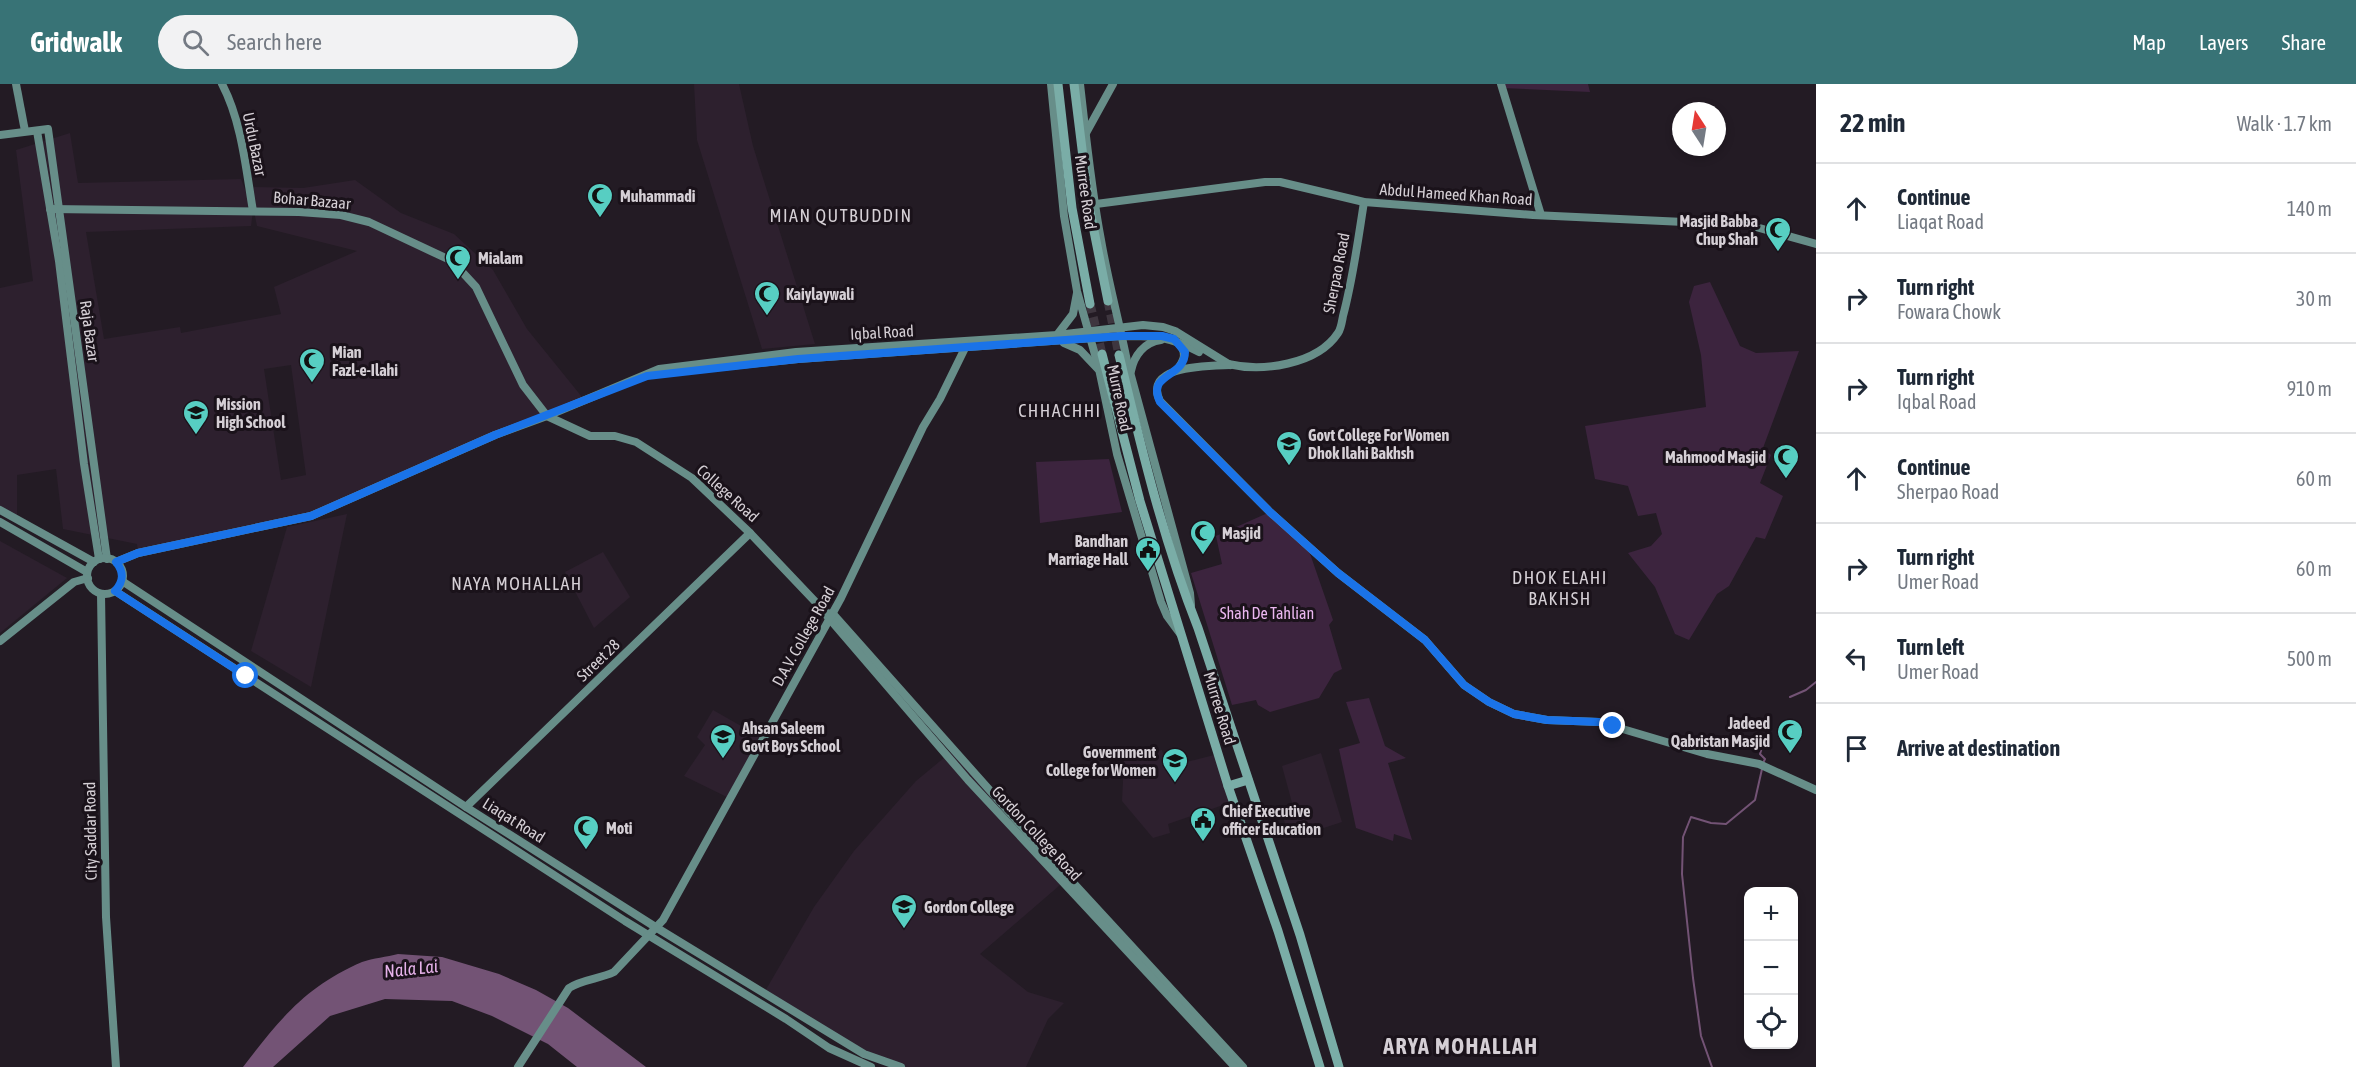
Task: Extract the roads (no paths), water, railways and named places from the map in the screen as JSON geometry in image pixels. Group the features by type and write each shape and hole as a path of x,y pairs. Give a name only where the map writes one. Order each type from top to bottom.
{"main road":[{"name":"Murree Road","path":"1058,84 1072,208 1090,304"},
{"name":"Murree Road","path":"1074,84 1089,206 1108,301"},
{"name":"Murree Road","path":"1102,354 1140,501 1228,786 1278,931 1320,1067"},
{"name":"Murree Road","path":"1119,355 1148,478 1300,935 1339,1067"},
{"path":"1228,786 1248,780"}],"street":[{"path":"16,84 25,131"},
{"name":"Urdu Bazar","path":"222,84 229,97 246,165 253,211"},
{"name":"Murre Road","path":"1051,84 1064,216 1077,291 1099,369 1117,454 1161,602 1167,616 1183,638"},
{"name":"Murre Road","path":"1080,84 1102,247 1131,378 1190,593 1191,612"},
{"path":"1086,133 1113,84"},
{"path":"1501,84 1541,215"},
{"name":"Raja Bazar","path":"0,135 48,129 54,208 104,561"},
{"path":"37,131 54,208"},
{"name":"Abdul Hameed Khan Road","path":"1096,204 1280,182 1364,202 1541,215 1749,225 1816,244"},
{"name":"Sherpao Road","path":"1121,331 1174,339 1230,365 1262,366 1300,359 1317,353 1338,333 1347,300 1364,202"},
{"name":"Bohar Bazaar","path":"54,208 253,211 341,215 369,222 452,261 476,286 519,377 547,416"},
{"path":"1077,291 1072,314 1058,338 1080,350 1099,369"},
{"path":"1121,331 1163,327 1185,337 1230,365"},
{"name":"Iqbal Road","path":"104,561 311,516 495,435 647,376 798,359 1121,331"},
{"path":"1131,378 1133,363 1154,340 1174,339 1185,352 1183,361 1177,370"},
{"name":"D.A.V. College Road","path":"518,1067 563,995 576,983 607,976 614,972 657,928 829,616 923,427 940,399 965,345"},
{"path":"1230,365 1177,370 1164,377 1158,384 1157,394 1160,402 1270,512 1338,573 1425,640 1464,685 1489,702 1514,714 1547,720 1599,722 1707,754 1769,767 1816,790"},
{"name":"College Road","path":"547,416 590,436 615,436 636,442 692,478 750,532 829,616"},
{"path":"0,510 104,561 122,574 122,581 115,591 101,594 91,588 87,575 0,522"},
{"name":"Street 28","path":"466,807 750,532"},
{"path":"0,640 104,561"},
{"name":"Liaqat Road","path":"122,581 466,807 657,928 864,1054 901,1067"},
{"name":"Liaqat Road","path":"115,591 648,935 786,1018 829,1048 871,1067"},
{"name":"City Saddar Road","path":"101,594 106,917 116,1067"},
{"name":"Gordon College Road","path":"829,616 968,780 1235,1067"},
{"name":"Gordon College Road","path":"829,616 1244,1067"}],"water":[{"name":"Nala Lai","path":"398,954 442,957 499,974 536,990 568,1008 646,1067 577,1067 548,1044 492,1016 452,1001 385,999 330,1016 273,1067 243,1067 282,1019 309,993 342,971 362,962"}],"waterway":[{"path":"1790,697 1806,690 1816,682"},
{"path":"1763,744 1760,754 1765,759 1763,763"},
{"path":"1712,1067 1701,1036 1693,978 1682,874 1683,837 1691,817 1711,823 1726,824 1755,800 1762,769"}],"tunnel":[{"path":"1108,301 1119,355"},
{"path":"1090,304 1102,354"}],"place":[{"name":"Muhammadi","path":"600,219"},
{"name":"Masjid Babba Chup Shah","path":"1778,253"},
{"name":"Mialam","path":"458,281"},
{"name":"Kaiylaywali","path":"767,317"},
{"name":"Mian Fazl-e-Ilahi","path":"312,384"},
{"name":"Mission High School","path":"196,436"},
{"name":"Govt College For Women Dhok Ilahi Bakhsh","path":"1289,467"},
{"name":"Mahmood Masjid","path":"1786,480"},
{"name":"Masjid","path":"1203,556"},
{"name":"Bandhan Marriage Hall","path":"1148,573"},
{"name":"Jadeed Qabristan Masjid","path":"1790,755"},
{"name":"Ahsan Saleem Govt Boys School","path":"723,760"},
{"name":"Government College for Women","path":"1175,784"},
{"name":"Chief Executive officer Education","path":"1203,843"},
{"name":"Moti","path":"586,851"},
{"name":"Gordon College","path":"904,930"}],"district":[{"name":"MIAN QUTBUDDIN","path":"841,216"},
{"name":"CHHACHHI","path":"1060,411"},
{"name":"NAYA MOHALLAH","path":"517,584"},
{"name":"DHOK ELAHI BAKHSH","path":"1560,588"},
{"name":"ARYA MOHALLAH","path":"1461,1046"}],"park label":[{"name":"Shah De Tahlian","path":"1267,613"}]}
